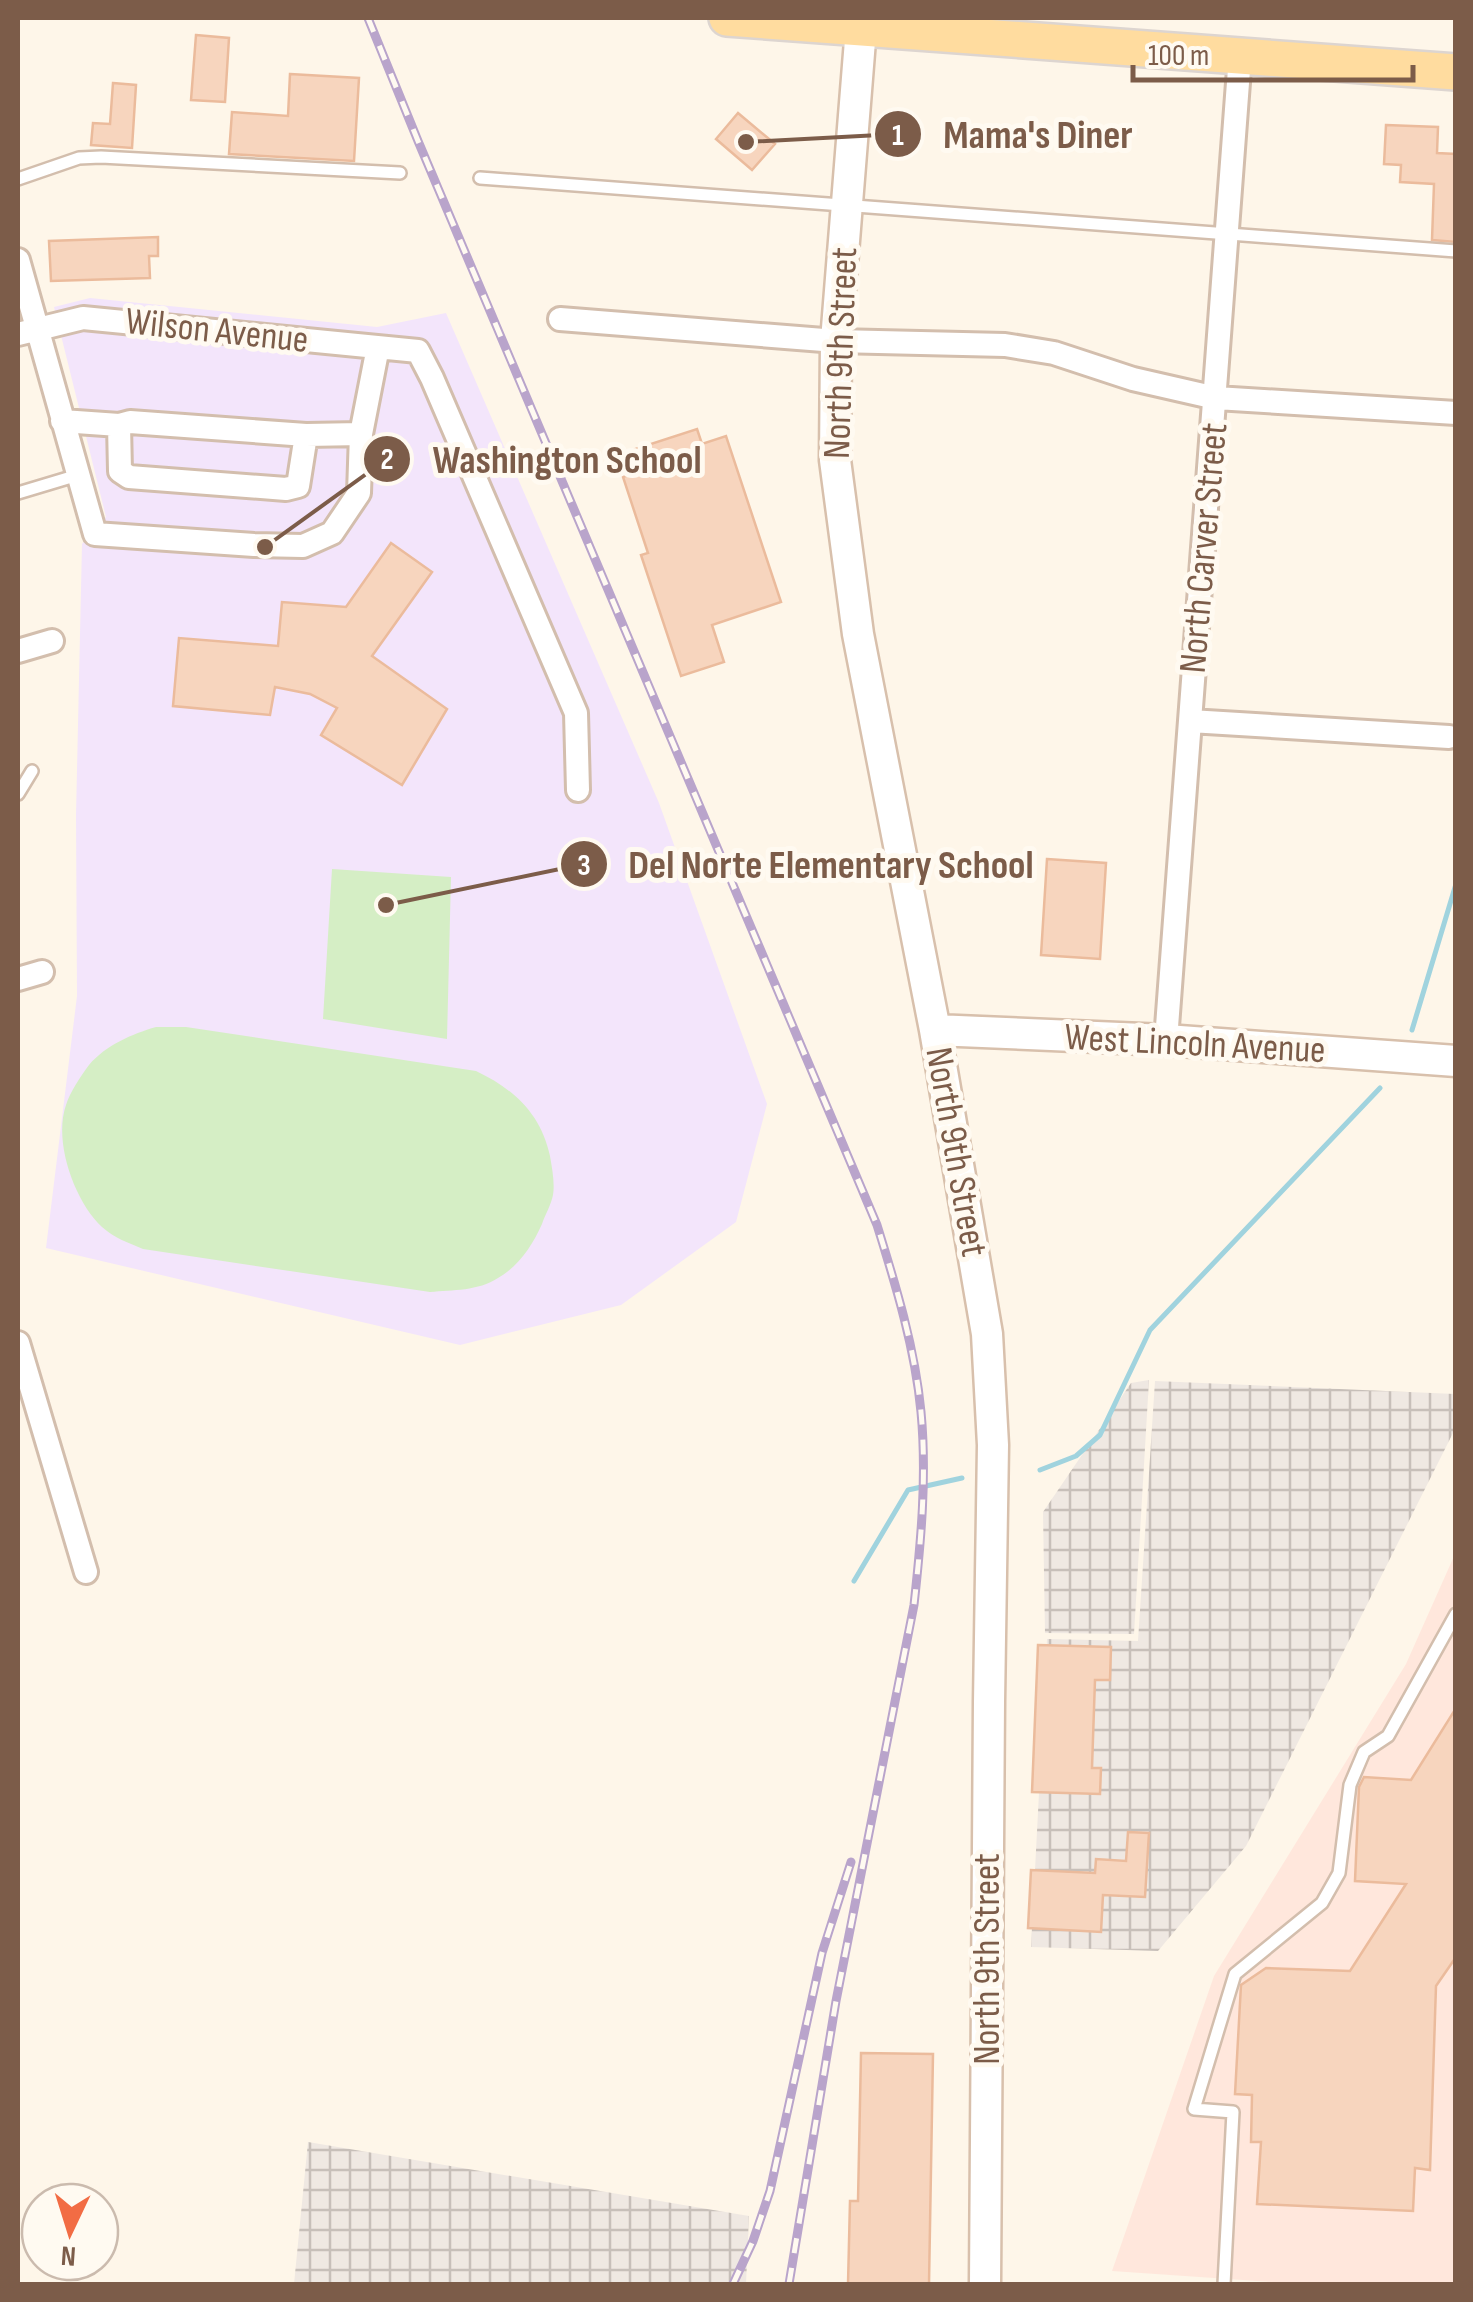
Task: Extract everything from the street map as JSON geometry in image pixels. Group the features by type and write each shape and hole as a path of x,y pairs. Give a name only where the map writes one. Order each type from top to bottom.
{"main road":[{"path":"727,18 1456,72"},
{"name":"North 9th Street","path":"861,28 836,341 836,460 858,634 935,1030 987,1334 993,1444 985,2284"},
{"name":"West Lincoln Avenue","path":"935,1030 1166,1040 1456,1061"}],"street":[{"name":"North Carver Street","path":"1166,1040 1240,56"},
{"path":"18,260 27,331 62,421 95,534 302,546 332,533 359,493 360,434 378,347"},
{"name":"Wilson Avenue","path":"27,331 83,318 418,351 576,713 578,790"},
{"path":"560,320 836,341 1005,345 1054,353 1133,379 1216,398 1456,413"},
{"path":"62,421 306,435 360,434"},
{"path":"119,425 120,471 129,477 286,490 298,486 306,435"},
{"path":"18,652 52,641"},
{"path":"1190,721 1449,737"},
{"path":"18,980 42,972"},
{"path":"18,1343 86,1572"}],"lane":[{"path":"18,179 80,158 101,157 400,172"},
{"path":"480,178 1456,251"},
{"path":"18,492 78,475"},
{"path":"18,794 32,771"},
{"path":"1224,2284 1234,2112 1194,2109 1235,1974 1322,1903 1339,1872 1350,1784 1364,1752 1388,1736 1456,1614"}],"shaded area":[{"path":"90,298 377,327 446,313 659,803 767,1104 736,1222 621,1305 460,1345 46,1248 77,996 76,815 82,544 106,517 54,307"},
{"path":"1149,1380 1134,1634 1045,1633 1043,1512 1131,1383"},
{"path":"1155,1381 1455,1394 1455,1429 1246,1846 1158,1951 1031,1947 1047,1639 1138,1641"},
{"path":"1455,1554 1455,2284 1302,2284 1112,2271 1214,1976 1406,1664"},
{"path":"308,2142 749,2216 746,2284 294,2284"}],"green space":[{"path":"332,869 451,877 447,1039 323,1019"},
{"path":"156,1027 186,1027 476,1071 490,1078 533,1115 546,1141 553,1195 534,1240 512,1268 490,1282 430,1292 143,1249 117,1237 92,1216 75,1187 65,1153 63,1120 73,1090 96,1058 120,1041"}],"building":[{"path":"196,35 229,38 225,102 191,100"},
{"path":"290,74 359,78 354,161 229,154 232,112 288,116"},
{"path":"113,83 136,85 132,148 91,145 93,123 110,124"},
{"path":"738,113 775,144 752,170 716,139"},
{"path":"1386,125 1438,127 1437,153 1456,154 1456,242 1432,240 1434,184 1400,182 1401,165 1384,164"},
{"path":"158,237 158,256 149,256 150,278 51,281 49,241"},
{"path":"697,429 702,444 726,436 781,602 712,625 724,662 681,676 641,555 648,553 623,477 633,473 626,452"},
{"path":"391,543 432,572 372,656 447,709 402,785 321,735 337,708 310,694 275,687 270,715 173,706 179,638 278,646 282,602 346,607"},
{"path":"1047,859 1106,863 1100,959 1041,955"},
{"path":"1038,1645 1111,1647 1110,1680 1095,1680 1092,1768 1101,1768 1100,1794 1032,1792"},
{"path":"1456,1708 1456,1957 1436,1986 1430,2170 1415,2168 1413,2211 1257,2204 1261,2142 1251,2142 1252,2095 1235,2094 1241,1985 1266,1968 1350,1971 1406,1884 1355,1881 1359,1787 1364,1777 1411,1780"},
{"path":"1128,1832 1149,1833 1145,1897 1103,1895 1101,1932 1028,1928 1031,1870 1095,1873 1096,1859 1126,1861"},
{"path":"861,2053 933,2054 929,2284 848,2284 850,2201 858,2201"}],"waterway":[{"path":"1412,1030 1456,884"},
{"path":"1040,1470 1076,1456 1100,1435 1150,1330 1380,1088"},
{"path":"854,1581 908,1490 962,1478"}],"railway":[{"path":"368,18 877,1225 914,1364 923,1460 914,1605 836,2001 789,2284"},
{"path":"733,2284 770,2191 822,1953 851,1862"}],"place":[{"name":"Mama's Diner","path":"746,142"},
{"name":"Washington School","path":"265,547"},
{"name":"Del Norte Elementary School","path":"386,905"}]}
